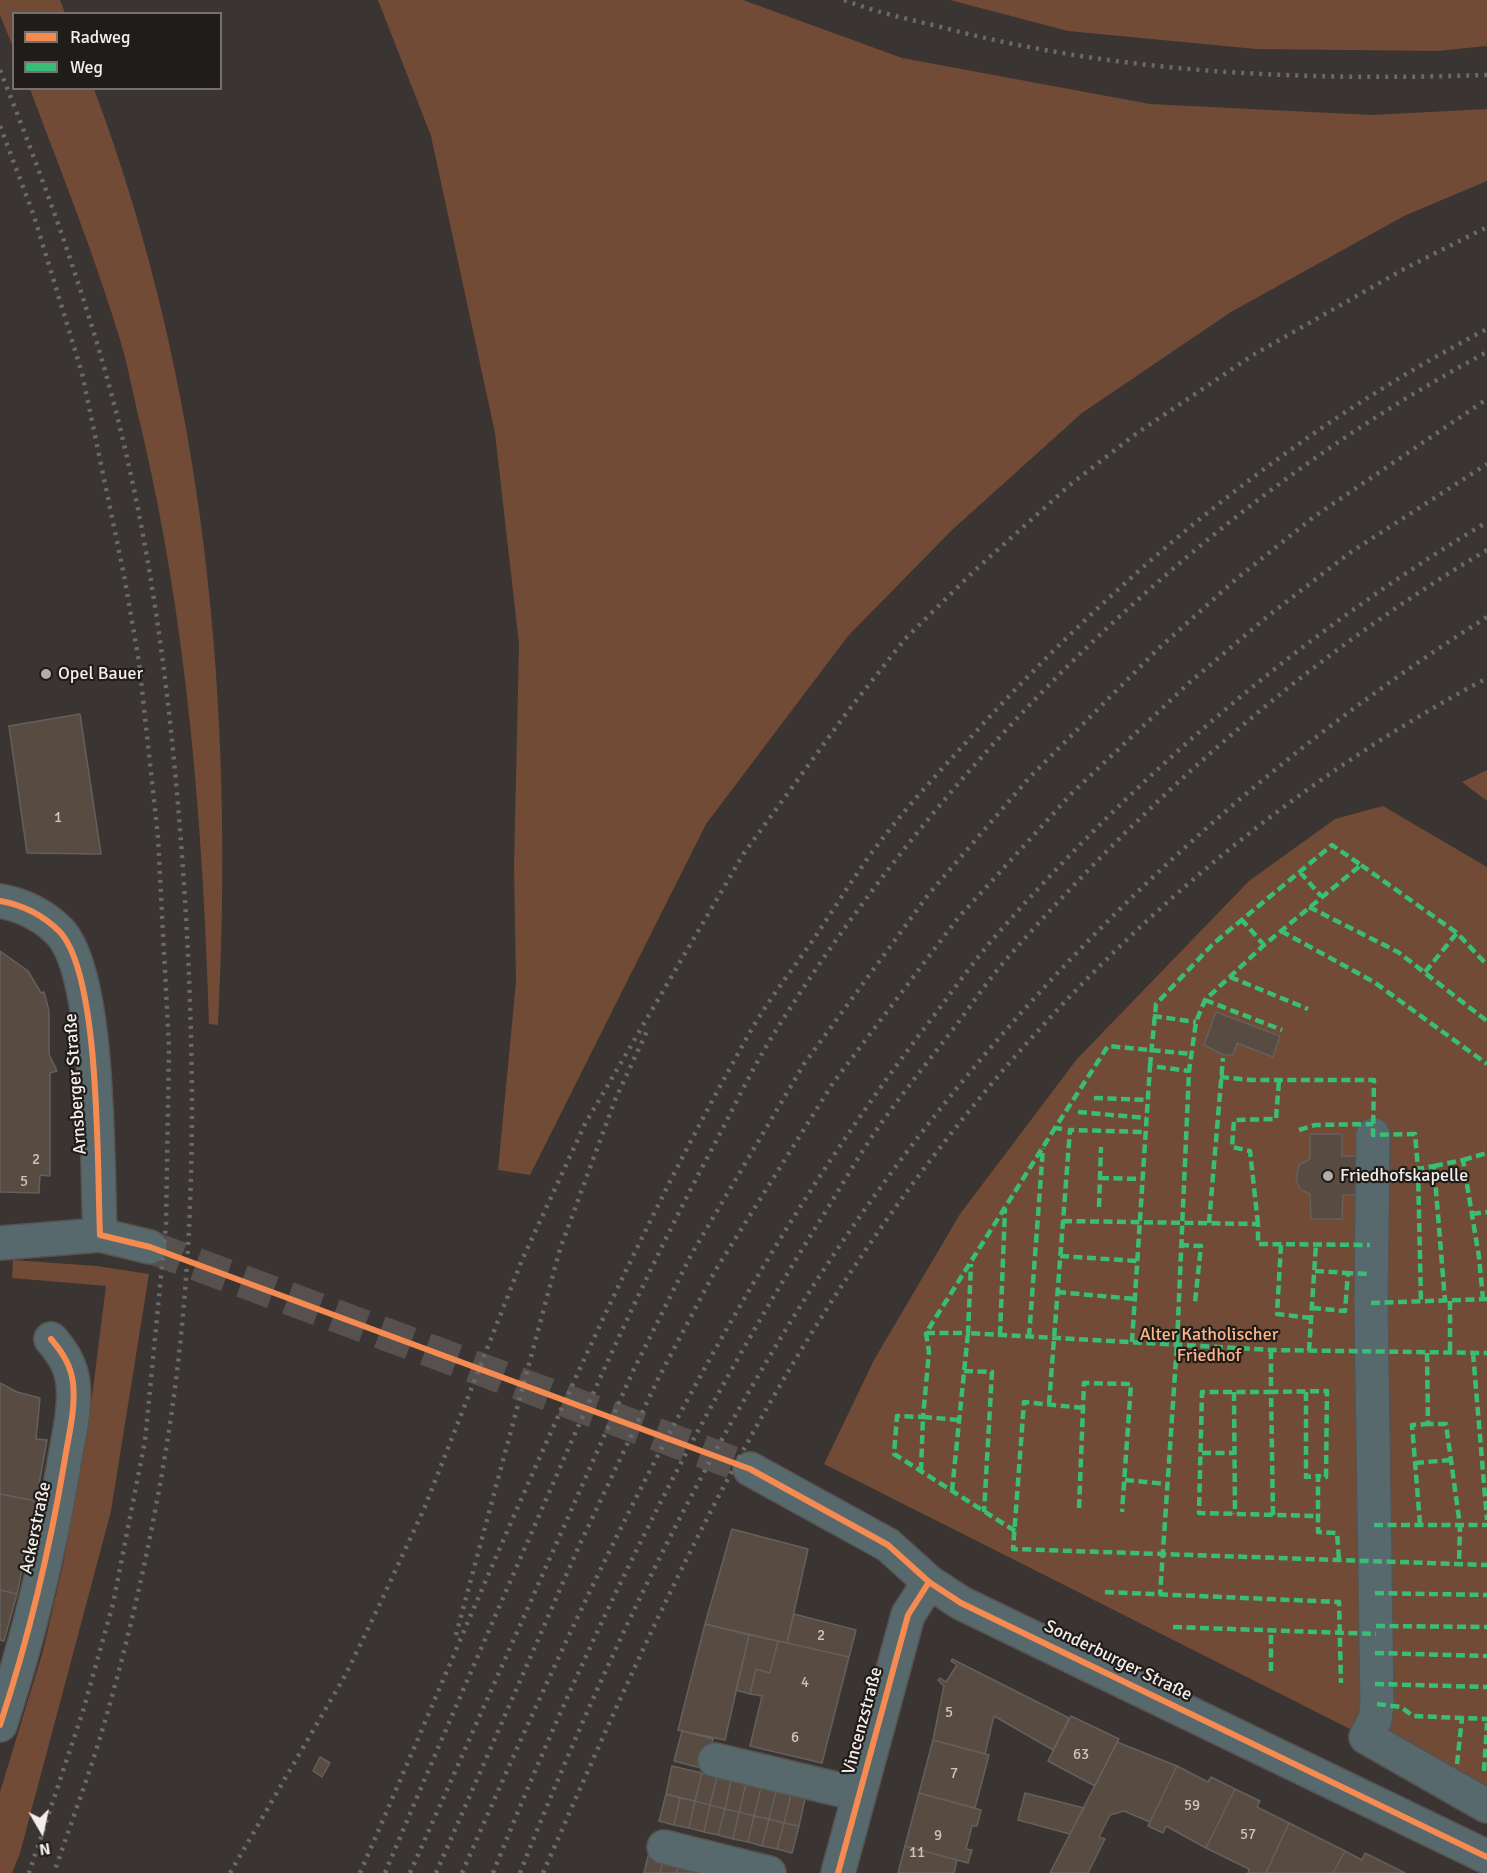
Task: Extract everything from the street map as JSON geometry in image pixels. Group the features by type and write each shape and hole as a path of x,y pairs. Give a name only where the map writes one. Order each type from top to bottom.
{"street":[{"name":"Arnsberger Straße","path":"0,901 25,906 61,933 80,974 91,1040 100,1235"},
{"path":"1373,1135 1371,1303 1377,1704 1375,1719 1366,1737 1487,1806"},
{"path":"0,1243 100,1235 150,1247"},
{"name":"Ackerstraße","path":"0,1725 21,1660 39,1589 59,1492 74,1402 73,1380 66,1357 51,1339"},
{"name":"Sonderburger Straße","path":"750,1469 888,1545 929,1582 961,1603 1487,1857"},
{"name":"Vincenzstraße","path":"838,1873 908,1615 929,1582"},
{"path":"715,1760 858,1794"},
{"path":"664,1847 768,1873"}],"green space":[{"path":"0,0 60,0 65,12 12,12 12,45 0,15"},
{"path":"378,0 743,0 902,58 1150,104 1372,115 1487,109 1487,181 1404,216 1231,312 1082,413 952,530 848,636 706,824 530,1175 498,1170 516,982 514,866 519,644 495,433 431,136"},
{"path":"950,0 1487,0 1487,46 1437,51 1256,49 1068,31"},
{"path":"30,90 94,90 132,202 163,317 187,433 204,550 216,668 222,787 222,906 218,1025 209,1024 197,799 181,649 170,574 157,500 129,374 89,246"},
{"path":"1487,770 1487,801 1462,782"},
{"name":"Alter Katholischer Friedhof","path":"1383,806 1487,867 1487,1798 824,1464 874,1360 960,1214 1077,1059 1249,881 1335,819"},
{"path":"13,1260 97,1266 149,1274 111,1511 20,1853 12,1873 0,1873 0,1792 43,1651 63,1565 87,1436 106,1286 12,1278"}],"building":[{"path":"80,714 101,854 27,853 9,726"},
{"path":"0,951 28,971 41,993 44,992 49,1011 49,1054 57,1071 50,1073 50,1176 40,1175 39,1193 0,1192"},
{"path":"1216,1012 1280,1036 1273,1057 1237,1043 1233,1055 1224,1055 1204,1045"},
{"name":"Friedhofskapelle","path":"1310,1134 1342,1134 1342,1156 1361,1156 1361,1195 1343,1195 1342,1219 1311,1219 1310,1194 1301,1190 1296,1181 1299,1165 1310,1159"},
{"path":"0,1383 17,1392 40,1398 36,1439 47,1440 36,1501 0,1494"},
{"path":"0,1494 36,1501 17,1594 0,1590"},
{"path":"732,1529 808,1549 787,1643 705,1624"},
{"path":"0,1590 17,1594 4,1641 0,1640"},
{"path":"794,1614 856,1630 849,1657 787,1643"},
{"path":"705,1624 749,1635 725,1740 678,1730"},
{"path":"749,1635 778,1641 770,1673 756,1669 750,1694 736,1690"},
{"path":"778,1641 849,1657 822,1763 750,1746 762,1696 750,1694 756,1669 770,1673"},
{"path":"952,1659 1069,1718 1053,1750 994,1716 985,1754 933,1740 944,1686 938,1680 940,1678 946,1682 957,1665 951,1661"},
{"path":"1071,1716 1119,1739 1095,1786 1048,1761"},
{"path":"682,1731 713,1739 705,1769 674,1761"},
{"path":"933,1740 989,1755 975,1808 919,1793"},
{"path":"1117,1742 1177,1766 1150,1822 1124,1811 1110,1815 1099,1837 1105,1839 1088,1873 1050,1873"},
{"path":"320,1757 330,1763 322,1777 313,1771"},
{"path":"672,1766 702,1773 695,1801 666,1794"},
{"path":"1177,1766 1208,1782 1211,1777 1235,1789 1206,1848 1166,1826 1163,1833 1148,1826"},
{"path":"702,1773 717,1777 710,1805 695,1801"},
{"path":"717,1777 731,1781 725,1809 710,1805"},
{"path":"731,1781 746,1784 739,1812 725,1809"},
{"path":"746,1784 761,1788 754,1816 739,1812"},
{"path":"761,1788 776,1792 769,1819 754,1816"},
{"path":"1235,1789 1260,1801 1257,1807 1289,1823 1266,1873 1248,1873 1249,1869 1206,1848"},
{"path":"776,1792 791,1795 784,1823 769,1819"},
{"path":"919,1793 981,1810 977,1826 972,1826 966,1849 972,1850 968,1863 905,1846"},
{"path":"1025,1793 1084,1808 1070,1834 1018,1820"},
{"path":"666,1794 680,1798 674,1825 659,1821"},
{"path":"791,1795 805,1799 799,1826 784,1823"},
{"path":"680,1798 695,1801 689,1828 674,1825"},
{"path":"695,1801 710,1805 704,1832 689,1828"},
{"path":"710,1805 725,1809 718,1835 704,1832"},
{"path":"725,1809 739,1812 733,1839 718,1835"},
{"path":"739,1812 754,1816 748,1842 733,1839"},
{"path":"754,1816 769,1819 762,1846 748,1842"},
{"path":"769,1819 784,1823 777,1849 762,1846"},
{"path":"784,1823 799,1826 792,1853 777,1849"},
{"path":"1289,1823 1345,1851 1333,1873 1266,1873"},
{"path":"905,1846 957,1860 954,1873 898,1873"},
{"path":"1345,1851 1362,1860 1365,1853 1405,1873 1333,1873"},
{"path":"648,1856 664,1860 660,1873 644,1873"},
{"path":"664,1860 679,1863 676,1873 660,1873"},
{"path":"679,1863 694,1866 692,1873 676,1873"}],"tunnel":[{"path":"150,1247 750,1469"}],"railway":[{"path":"844,0 892,15 1008,43 1144,64 1281,75 1350,77 1487,75"},
{"path":"0,70 69,254 104,367 133,484 145,543 170,722 181,842 190,992 192,1143 189,1219 185,1294 167,1443 154,1518 120,1668 94,1758 54,1873"},
{"path":"0,126 34,216 82,373 124,575 139,662 158,837 169,1047 166,1225 145,1441 113,1604 83,1711 29,1873"},
{"path":"230,1873 346,1674 377,1610 424,1509 522,1260 585,1124 744,853 848,711 905,639 973,572 1071,484 1137,433 1253,355 1404,269 1487,227"},
{"path":"360,1873 497,1555 641,1239 756,1021 870,855 933,779 1028,676 1148,563 1277,459 1345,412 1487,329"},
{"path":"385,1873 621,1332 695,1180 749,1078 770,1040 838,937 914,837 996,741 1084,650 1178,565 1277,486 1380,415 1487,352"},
{"path":"410,1873 633,1371 691,1255 804,1064 928,895 1029,778 1158,649 1235,580 1315,516 1487,399"},
{"path":"436,1873 579,1546 658,1379 715,1271 833,1083 958,918 1073,792 1190,682 1268,616 1351,552 1487,464"},
{"path":"462,1873 561,1653 613,1545 667,1437 725,1332 787,1228 852,1128 966,973 992,940 1103,821 1223,712 1286,660 1351,612 1418,565 1487,522"},
{"path":"493,1873 600,1625 681,1464 723,1385 814,1230 864,1148 900,1098 1011,954 1063,896 1175,786 1233,733 1356,636 1421,591 1487,550"},
{"path":"520,1873 612,1658 645,1587 717,1448 796,1313 864,1210 938,1111 1018,1017 1102,926 1192,841 1286,761 1385,686 1487,617"},
{"path":"543,1873 672,1588 759,1422 828,1308 902,1198 983,1094 1070,997 1163,906 1264,822 1372,746 1487,678"},
{"path":"456,1635 560,1249 615,1100 649,1027"}],"marked path":[{"path":"1150,1066 1156,1004 1214,943 1332,845 1361,865 1264,945 1205,1000 1196,1022 1189,1071 1177,1344 1160,1595"},
{"path":"1361,865 1457,933 1487,965"},
{"path":"1300,872 1321,896"},
{"path":"1309,907 1398,952 1487,1021"},
{"path":"1241,919 1264,945"},
{"path":"1281,931 1374,982 1487,1064"},
{"path":"1425,972 1457,933"},
{"path":"1230,977 1308,1009"},
{"path":"1205,1000 1282,1030"},
{"path":"1153,1016 1196,1022"},
{"path":"1062,1129 1055,1128 1108,1046 1192,1054"},
{"path":"1209,1223 1223,1058"},
{"path":"1132,1342 1150,1066 1189,1071"},
{"path":"1220,1077 1251,1080 1374,1080 1373,1135 1415,1134 1418,1169 1434,1166 1445,1301"},
{"path":"1258,1224 1250,1151 1232,1147 1234,1120 1276,1119 1279,1080"},
{"path":"1094,1098 1147,1100"},
{"path":"1078,1112 1146,1118"},
{"path":"1299,1130 1315,1125 1373,1124"},
{"path":"1015,1531 894,1454 897,1416 923,1417 929,1352 926,1333 1055,1128"},
{"path":"1049,1404 1070,1130 1145,1132"},
{"path":"1099,1207 1101,1147"},
{"path":"1029,1337 1043,1148"},
{"path":"1463,1160 1487,1153"},
{"path":"1434,1166 1463,1160 1479,1257 1483,1299"},
{"path":"1418,1169 1421,1302"},
{"path":"1100,1178 1142,1179"},
{"path":"1000,1335 1005,1209"},
{"path":"1472,1214 1487,1212"},
{"path":"1063,1221 1258,1224 1258,1244 1370,1245"},
{"path":"1309,1351 1316,1244"},
{"path":"1180,1245 1201,1246 1195,1302"},
{"path":"1281,1245 1277,1314 1311,1318"},
{"path":"1060,1256 1137,1261"},
{"path":"926,1333 968,1333 971,1264"},
{"path":"1315,1271 1348,1273"},
{"path":"1312,1308 1345,1311 1348,1273 1371,1274"},
{"path":"1057,1292 1135,1299"},
{"path":"1371,1303 1487,1299"},
{"path":"1450,1301 1450,1353"},
{"path":"952,1491 968,1333 1271,1350 1487,1353"},
{"path":"1271,1350 1271,1392 1327,1391 1326,1477 1318,1476 1318,1532 1337,1533 1339,1560"},
{"path":"1427,1353 1428,1424 1446,1424 1460,1526 1459,1564"},
{"path":"1473,1353 1487,1520"},
{"path":"964,1371 992,1372 984,1512"},
{"path":"1079,1508 1084,1383 1131,1384 1122,1512"},
{"path":"1273,1515 1271,1392 1202,1392 1199,1513 1318,1516"},
{"path":"1234,1392 1235,1514"},
{"path":"1306,1392 1306,1477 1318,1476"},
{"path":"1083,1408 1024,1402 1013,1549 1487,1565"},
{"path":"921,1471 923,1417 959,1420"},
{"path":"1420,1524 1412,1425 1428,1424"},
{"path":"1202,1453 1234,1453"},
{"path":"1415,1463 1451,1460"},
{"path":"1125,1480 1166,1484"},
{"path":"1374,1525 1487,1525"},
{"path":"1105,1592 1339,1602 1341,1683"},
{"path":"1375,1593 1487,1595"},
{"path":"1376,1626 1487,1627"},
{"path":"1173,1627 1376,1634"},
{"path":"1271,1631 1271,1671"},
{"path":"1375,1653 1487,1656"},
{"path":"1375,1684 1487,1687"},
{"path":"1377,1704 1401,1707 1413,1716 1487,1719"},
{"path":"1457,1764 1462,1718"},
{"path":"1484,1771 1487,1723"}],"cycle path":[{"path":"0,901 25,908 47,921 60,932 73,955 83,989 90,1031 97,1122 100,1235 150,1247 750,1469 888,1545 929,1582 961,1603 1487,1857"},
{"path":"0,1725 29,1629 45,1563 73,1413 74,1393 70,1370 51,1339"},
{"path":"838,1873 908,1615 929,1582"}],"place":[{"name":"Opel Bauer","path":"46,674"},
{"name":"Friedhofskapelle","path":"1328,1176"}]}
